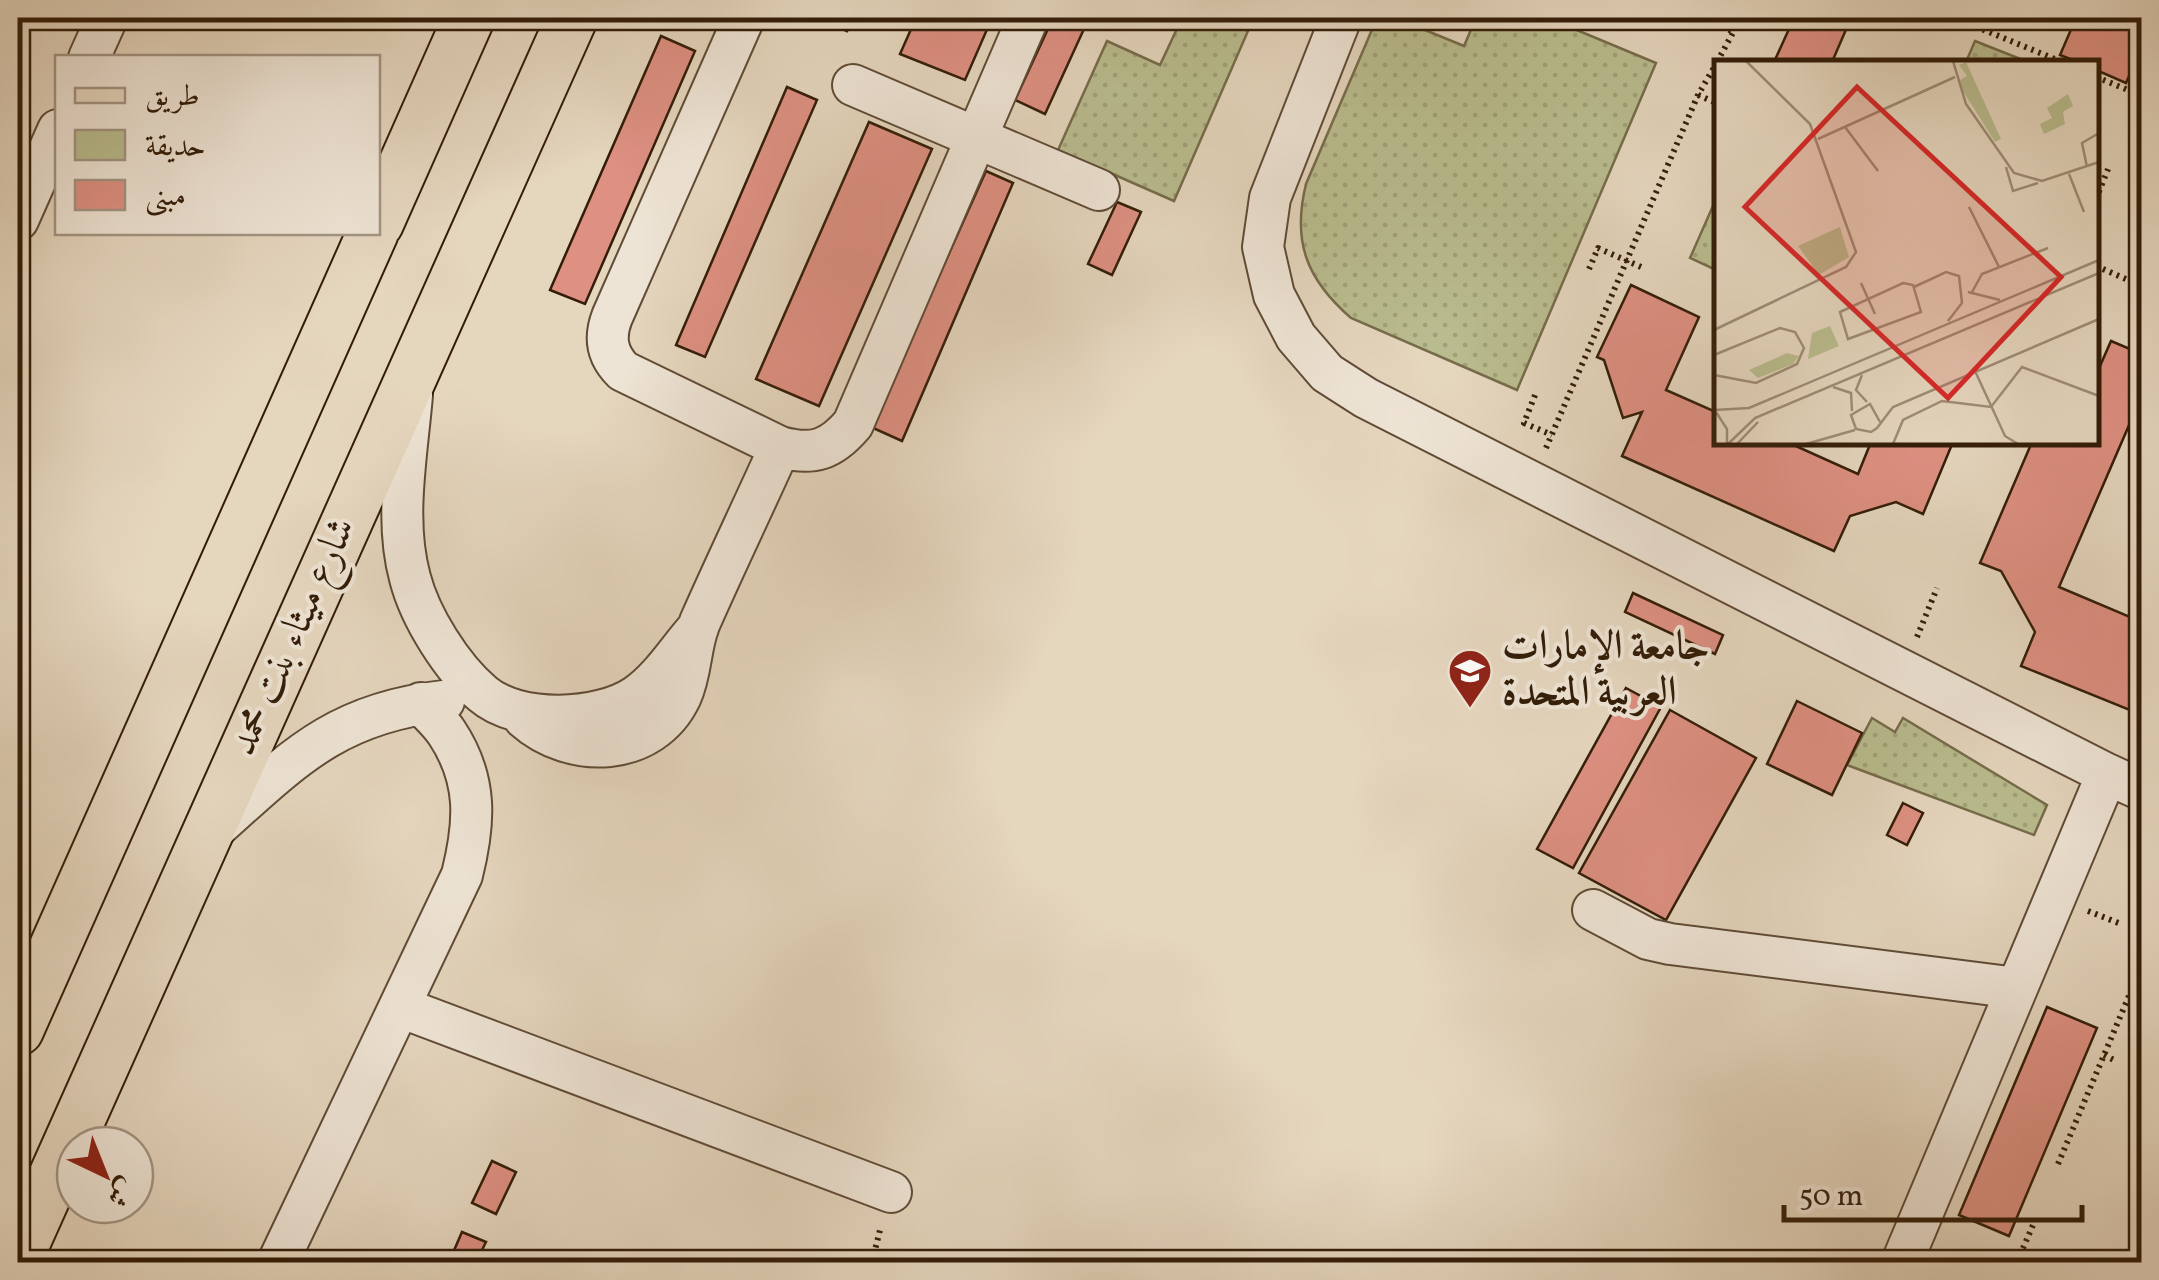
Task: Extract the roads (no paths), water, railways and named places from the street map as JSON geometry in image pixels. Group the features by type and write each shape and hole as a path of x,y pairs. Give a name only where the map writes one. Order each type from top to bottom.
{"main road":[{"path":"380,219 469,18"},
{"name":"شارع ميثاء بنت محمد","path":"18,1257 572,18"},
{"path":"18,1030 373,235"}],"street":[{"path":"91,55 107,18"},
{"path":"744,18 612,317 607,340 614,363 623,371 780,447 796,451 828,446 853,424 1028,18"},
{"path":"1342,18 1270,198 1263,247 1274,295 1296,338 1327,372 1366,398 2124,782 2017,988 1902,1262"},
{"path":"853,85 1099,190"},
{"path":"18,220 55,137"},
{"path":"414,369 402,515 410,580 422,610 457,666 530,724 566,743 605,748 636,740 666,719 689,677 698,628 780,447"},
{"path":"202,840 300,754 358,720 421,703 499,702"},
{"path":"278,1262 462,875 471,839 472,801 463,765 446,731 421,703"},
{"path":"1592,910 1648,939 1670,944 2017,988"},
{"path":"400,1007 891,1192"}],"place":[{"name":"جامعة الإمارات العربية المتحدة","path":"1470,709"}]}
